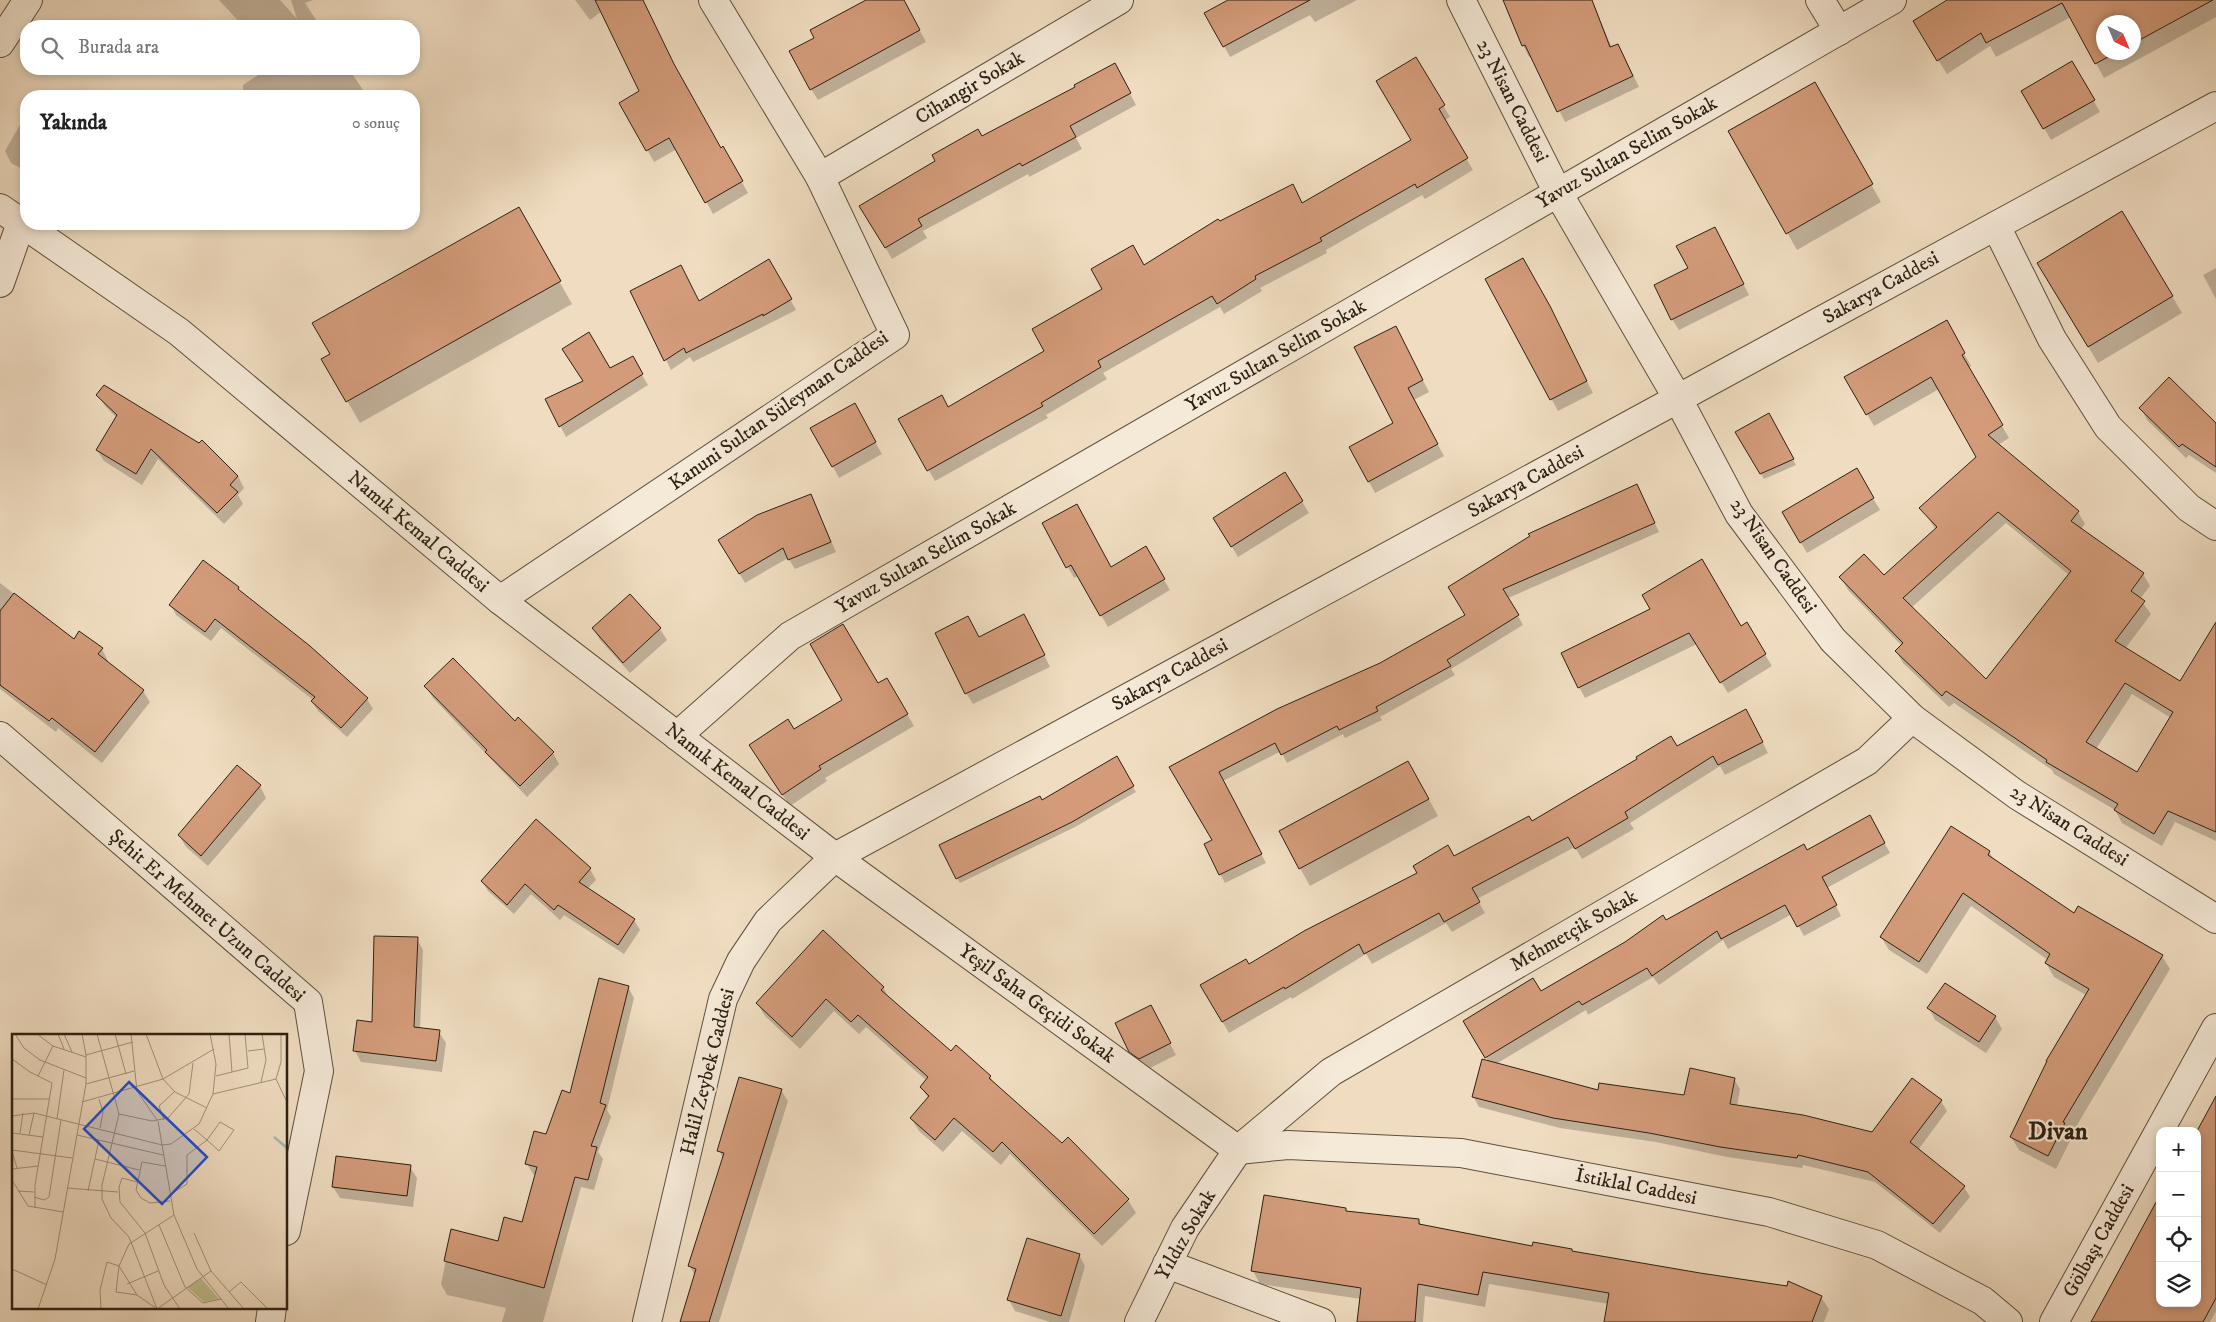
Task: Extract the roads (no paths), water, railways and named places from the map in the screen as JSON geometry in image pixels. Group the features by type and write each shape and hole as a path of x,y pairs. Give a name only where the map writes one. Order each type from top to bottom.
{"street":[{"path":"0,43 28,0"},
{"name":"Kanuni Sultan Süleyman Caddesi","path":"500,600 896,335 820,177 713,0"},
{"name":"Cihangir Sokak","path":"820,177 1119,0"},
{"name":"23 Nisan Caddesi","path":"1461,0 1558,193 1678,399 1745,522 1833,640 1912,718 2017,794 2216,919"},
{"path":"1820,0 1839,31"},
{"name":"Yavuz Sultan Selim Sokak","path":"677,736 790,636 1892,0"},
{"name":"Sakarya Caddesi","path":"835,857 2216,106"},
{"path":"0,284 10,216"},
{"path":"1996,226 2052,339 2108,427 2189,508 2216,526"},
{"name":"Namık Kemal Caddesi","path":"30,230 179,332 500,600 835,857"},
{"name":"Mehmetçik Sokak","path":"1238,1150 1331,1072 1867,760 1912,718"},
{"name":"Şehit Er Mehmet Uzun Caddesi","path":"0,736 308,1002 319,1070 288,1221"},
{"name":"Yeşil Saha Geçidi Sokak","path":"835,857 1238,1150"},
{"name":"Halil Zeybek Caddesi","path":"647,1322 723,999 741,961 768,921 835,857"},
{"name":"Gölbaşı Caddesi","path":"2054,1322 2216,1028"},
{"name":"İstiklal Caddesi","path":"1238,1150 1288,1145 1461,1153 1769,1212 1877,1245 1983,1301 2008,1322"},
{"name":"Yıldız Sokak","path":"1138,1322 1185,1228 1238,1150"},
{"path":"1167,1264 1321,1322"}],"district":[{"name":"Divan","path":"2058,1131"}]}
